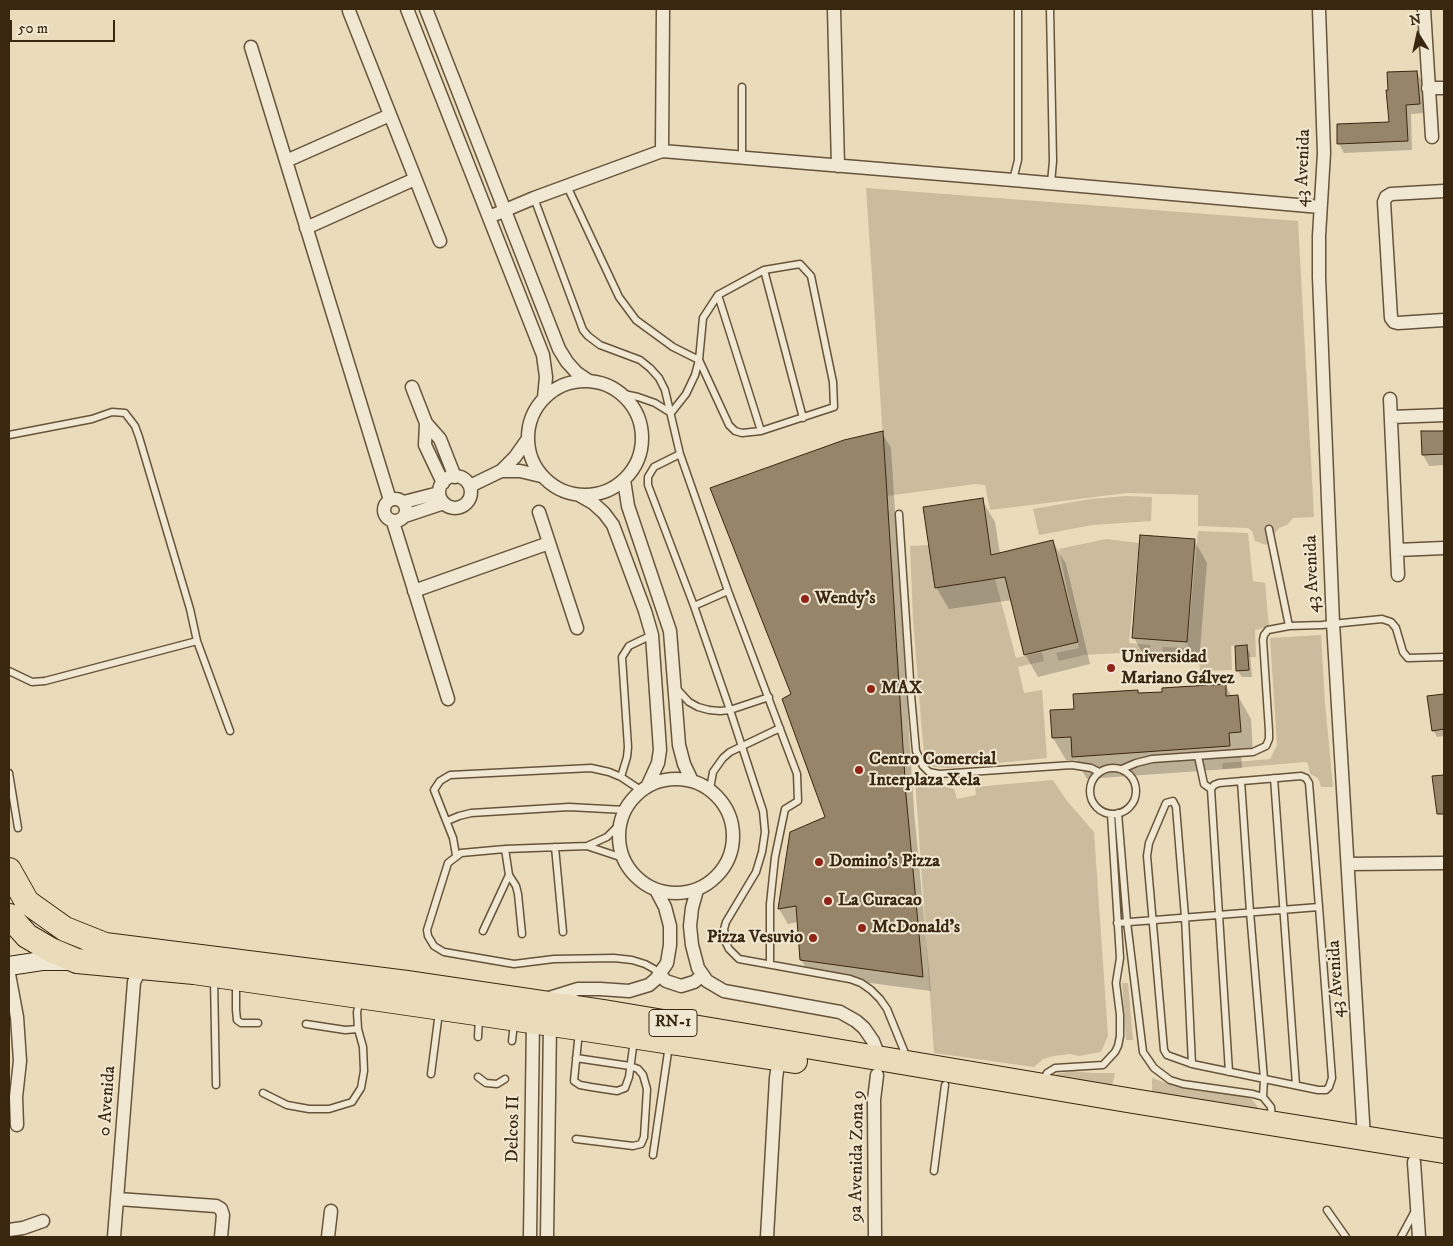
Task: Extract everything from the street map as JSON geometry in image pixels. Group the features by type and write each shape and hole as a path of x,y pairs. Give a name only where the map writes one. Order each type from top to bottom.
{"highway":[{"name":"RN-1","path":"9,870 27,902 65,929 105,945 407,983 579,1028 779,1058 879,1067 909,1063 1444,1151"},
{"name":"RN-1","path":"9,916 27,936 50,950 77,961 225,977 479,1013 533,1016 604,1012 879,1067 945,1085 1444,1168"}],"street":[{"path":"406,9 544,355 546,377 544,398"},
{"path":"426,9 559,349 566,362 577,373 589,381 611,387 628,400 639,419 642,441 637,462 624,480 603,492 579,495"},
{"path":"662,151 663,9"},
{"path":"834,9 838,166"},
{"name":"43 Avenida","path":"1319,9 1324,153 1320,207 1319,277 1333,623 1364,1138"},
{"path":"1424,9 1432,137"},
{"path":"349,12 440,241"},
{"path":"251,47 390,500"},
{"path":"1428,88 1444,88"},
{"path":"286,161 390,115"},
{"path":"489,217 534,198 662,151 1320,207"},
{"path":"306,228 415,179"},
{"path":"1444,191 1391,194 1386,197 1384,202 1391,318 1394,322 1398,323 1444,320"},
{"path":"589,381 573,382 557,388 544,398 531,417 527,440 531,459 541,476 558,489 579,495 593,503 613,525 652,635 660,750 654,775 625,810 620,825 619,842 623,858 636,878 656,890 677,894 697,890 715,879 728,863 734,844 733,823 725,804 710,789 692,781 677,778 661,780 644,788"},
{"path":"412,387 426,422 440,438 455,477"},
{"path":"1390,399 1398,575"},
{"path":"1391,417 1444,415"},
{"path":"426,422 425,445 442,493 454,508 464,506 470,497 470,486 466,481 455,477 446,480 442,493 400,521 393,522 386,518 383,512 385,505 390,500 397,499 404,502 442,493"},
{"path":"470,486 502,471 527,440"},
{"path":"502,471 520,471 541,476"},
{"path":"624,480 628,506 670,631 679,745 684,764 692,781"},
{"path":"404,502 407,509 406,516"},
{"path":"538,512 577,628"},
{"path":"393,522 448,699"},
{"path":"414,591 549,543"},
{"path":"1397,550 1444,548"},
{"path":"1348,864 1444,863"},
{"path":"533,1016 578,990 629,991 640,989 649,985 660,975 667,964 670,954 670,926 665,907 656,890"},
{"path":"697,890 690,926 692,945 698,968 702,975 714,986 724,991 832,1010 848,1016 864,1028 873,1041 879,1067"},
{"path":"9,966 42,961 77,961"},
{"name":"0 Avenida","path":"114,1237 134,982 141,968"},
{"path":"9,974 17,1017 20,1062 16,1096 17,1125"},
{"path":"660,975 666,981 681,986 694,982 702,975"},
{"name":"Delcos II","path":"530,1237 533,1016"},
{"name":"Delcos II","path":"533,1016 547,1237"},
{"path":"767,1237 776,1078 779,1058"},
{"name":"9a Avenida Zona 9","path":"874,1237 874,1100 879,1067"},
{"path":"1414,1162 1419,1237"},
{"path":"118,1199 216,1206 223,1215 221,1237"},
{"path":"328,1237 331,1211"},
{"path":"9,1230 23,1228 43,1221"}],"lane":[{"path":"1013,180 1018,160 1018,9"},
{"path":"1050,9 1053,160 1051,183"},
{"path":"742,87 742,158"},
{"path":"567,186 619,297 636,320 673,347 699,360 730,425 735,431 742,433 761,431 834,408 833,382 811,276 800,264 764,270 718,295 702,318 699,360 695,375 686,394 671,413"},
{"path":"534,198 583,330 594,341 640,360 659,378 665,390 680,454 728,591 797,774 798,801 785,809 775,857 770,904 770,964"},
{"path":"764,270 804,418"},
{"path":"718,295 761,431"},
{"path":"619,393 655,403 671,413"},
{"path":"9,436 92,419 112,412 125,413 135,426 140,437 190,609 196,641 230,731"},
{"path":"680,454 654,467 649,473 648,481 730,710 762,811 765,832 756,872 726,922 724,936 729,949 739,959 850,979 861,983 880,999 909,1063"},
{"path":"899,514 910,694 916,751 923,766 929,772 939,774 1072,765 1084,766 1098,772"},
{"path":"1269,529 1289,626"},
{"path":"694,606 728,591"},
{"path":"1122,769 1133,779 1136,785 1136,793 1130,806 1114,814 1103,812 1096,807 1090,793 1093,778 1098,772 1110,768 1122,769 1152,759 1253,752 1266,746 1269,739 1269,731 1264,635 1268,630 1289,626 1382,619 1392,622 1396,628 1403,652 1408,658 1444,657"},
{"path":"621,777 628,746 622,657 629,646 652,635"},
{"path":"9,671 32,682 45,681 196,641"},
{"path":"675,686 689,702 698,707 720,711 730,710 769,697"},
{"path":"710,789 713,772 717,764 730,752 780,728"},
{"path":"1198,756 1204,784 1211,789"},
{"path":"456,855 453,838 434,790 440,780 450,775 591,768 609,772 644,788"},
{"path":"9,773 18,828"},
{"path":"1192,1064 1185,917 1176,807 1173,801 1170,801 1166,803 1148,843 1147,856 1164,1050 1167,1055 1192,1064 1229,1072 1296,1085 1322,1091 1329,1087 1332,1078 1309,783 1306,778 1301,776 1219,783 1211,789 1229,1072"},
{"path":"1274,778 1285,910 1296,1085"},
{"path":"1241,781 1264,1079 1262,1097"},
{"path":"447,821 459,816 491,812 569,807 625,810"},
{"path":"1114,814 1141,1045 1146,1058 1162,1075 1182,1084 1253,1094 1262,1097 1271,1107 1273,1123"},
{"path":"1040,1085 1047,1073 1055,1068 1103,1065 1115,1052 1120,1036 1116,983 1120,958 1117,923 1114,814"},
{"path":"587,846 607,837 620,825"},
{"path":"623,858 587,846 466,851 456,855 448,862 427,930 431,941 438,949 449,953 514,964 554,959 632,960 650,966 660,975"},
{"path":"555,847 564,932"},
{"path":"505,849 509,875 516,886 518,894 522,934"},
{"path":"483,931 509,875"},
{"path":"1117,923 1319,907"},
{"path":"216,1086 213,990 225,977 236,1010 237,1020 241,1023 258,1023"},
{"path":"262,1093 287,1105 309,1109 330,1109 352,1102 361,1088 364,1071 363,1047 358,1029 357,1012 361,996"},
{"path":"431,1074 440,1008"},
{"path":"478,1037 479,1013"},
{"path":"512,1042 533,1016"},
{"path":"306,1024 345,1030 358,1029"},
{"path":"579,1028 574,1081 580,1085 616,1091 625,1088 635,1036"},
{"path":"653,1156 670,1041"},
{"path":"576,1058 630,1066 638,1069 644,1075 646,1083 644,1136 641,1144 633,1146 576,1139"},
{"path":"478,1077 481,1081 491,1084 501,1083 506,1079"},
{"path":"934,1171 945,1085"},
{"path":"1401,1237 1417,1208"},
{"path":"1328,1210 1346,1237"}],"shaded area":[{"path":"866,188 1298,221 1314,517 1293,518 1287,525 1279,528 1274,534 1273,540 1266,545 1255,541 1252,531 1248,528 1198,526 1198,495 1127,493 990,510 985,485 975,484 887,496"},
{"path":"1126,496 1152,497 1151,521 1093,525 1039,535 1033,509 1090,499"},
{"path":"1198,531 1248,533 1253,581 1265,583 1269,627 1255,630 1256,657 1248,657 1247,645 1231,646 1232,670 1200,671 1199,657 1165,656 1162,647 1187,648"},
{"path":"1106,539 1139,543 1129,643 1151,645 1146,654 1084,655 1059,661 1056,653 1079,648 1059,549"},
{"path":"929,545 935,588 995,579 1016,658 1042,652 1044,661 1018,667 1024,693 1042,690 1047,758 949,768 934,767 925,760 913,618 910,546"},
{"path":"1321,635 1333,787 1321,787 1318,778 1310,774 1306,762 1223,769 1223,763 1270,759 1277,745 1270,638"},
{"path":"915,778 954,789 957,799 976,795 975,787 1053,780 1067,801 1094,832 1108,1036 1101,1052 1079,1056 1070,1054 1054,1056 1043,1059 1034,1067 934,1053"},
{"path":"1122,983 1128,983 1133,1040 1126,1040"},
{"path":"1073,1071 1115,1073 1112,1086 1054,1077 1056,1074"},
{"path":"1152,1078 1181,1088 1247,1097 1252,1099 1259,1109 1152,1093"}],"building":[{"path":"1417,71 1420,104 1406,105 1408,141 1337,144 1337,124 1389,122 1386,90 1388,90 1387,72"},
{"path":"883,431 906,795 923,977 800,960 796,906 778,909 790,832 825,817 782,699 791,694 710,488 844,440"},
{"path":"1421,431 1444,431 1444,454 1422,455"},
{"path":"983,498 991,555 1053,540 1078,642 1024,655 1005,577 935,588 923,507"},
{"path":"1140,535 1195,539 1187,642 1132,638"},
{"path":"1247,645 1249,670 1236,671 1235,646"},
{"path":"1226,684 1226,696 1238,695 1241,732 1229,733 1230,746 1072,757 1071,737 1052,738 1050,710 1074,709 1073,694 1138,690 1138,693 1162,692 1162,688"},
{"path":"1444,694 1444,729 1432,731 1427,696"},
{"path":"1444,775 1444,814 1437,814 1432,776"}],"place":[{"name":"Wendy's","path":"805,599"},
{"name":"Universidad Mariano Gálvez","path":"1111,668"},
{"name":"MAX","path":"871,689"},
{"name":"Centro Comercial Interplaza Xela","path":"859,770"},
{"name":"Domino's Pizza","path":"819,862"},
{"name":"La Curacao","path":"828,901"},
{"name":"McDonald's","path":"862,928"},
{"name":"Pizza Vesuvio","path":"813,938"}]}
